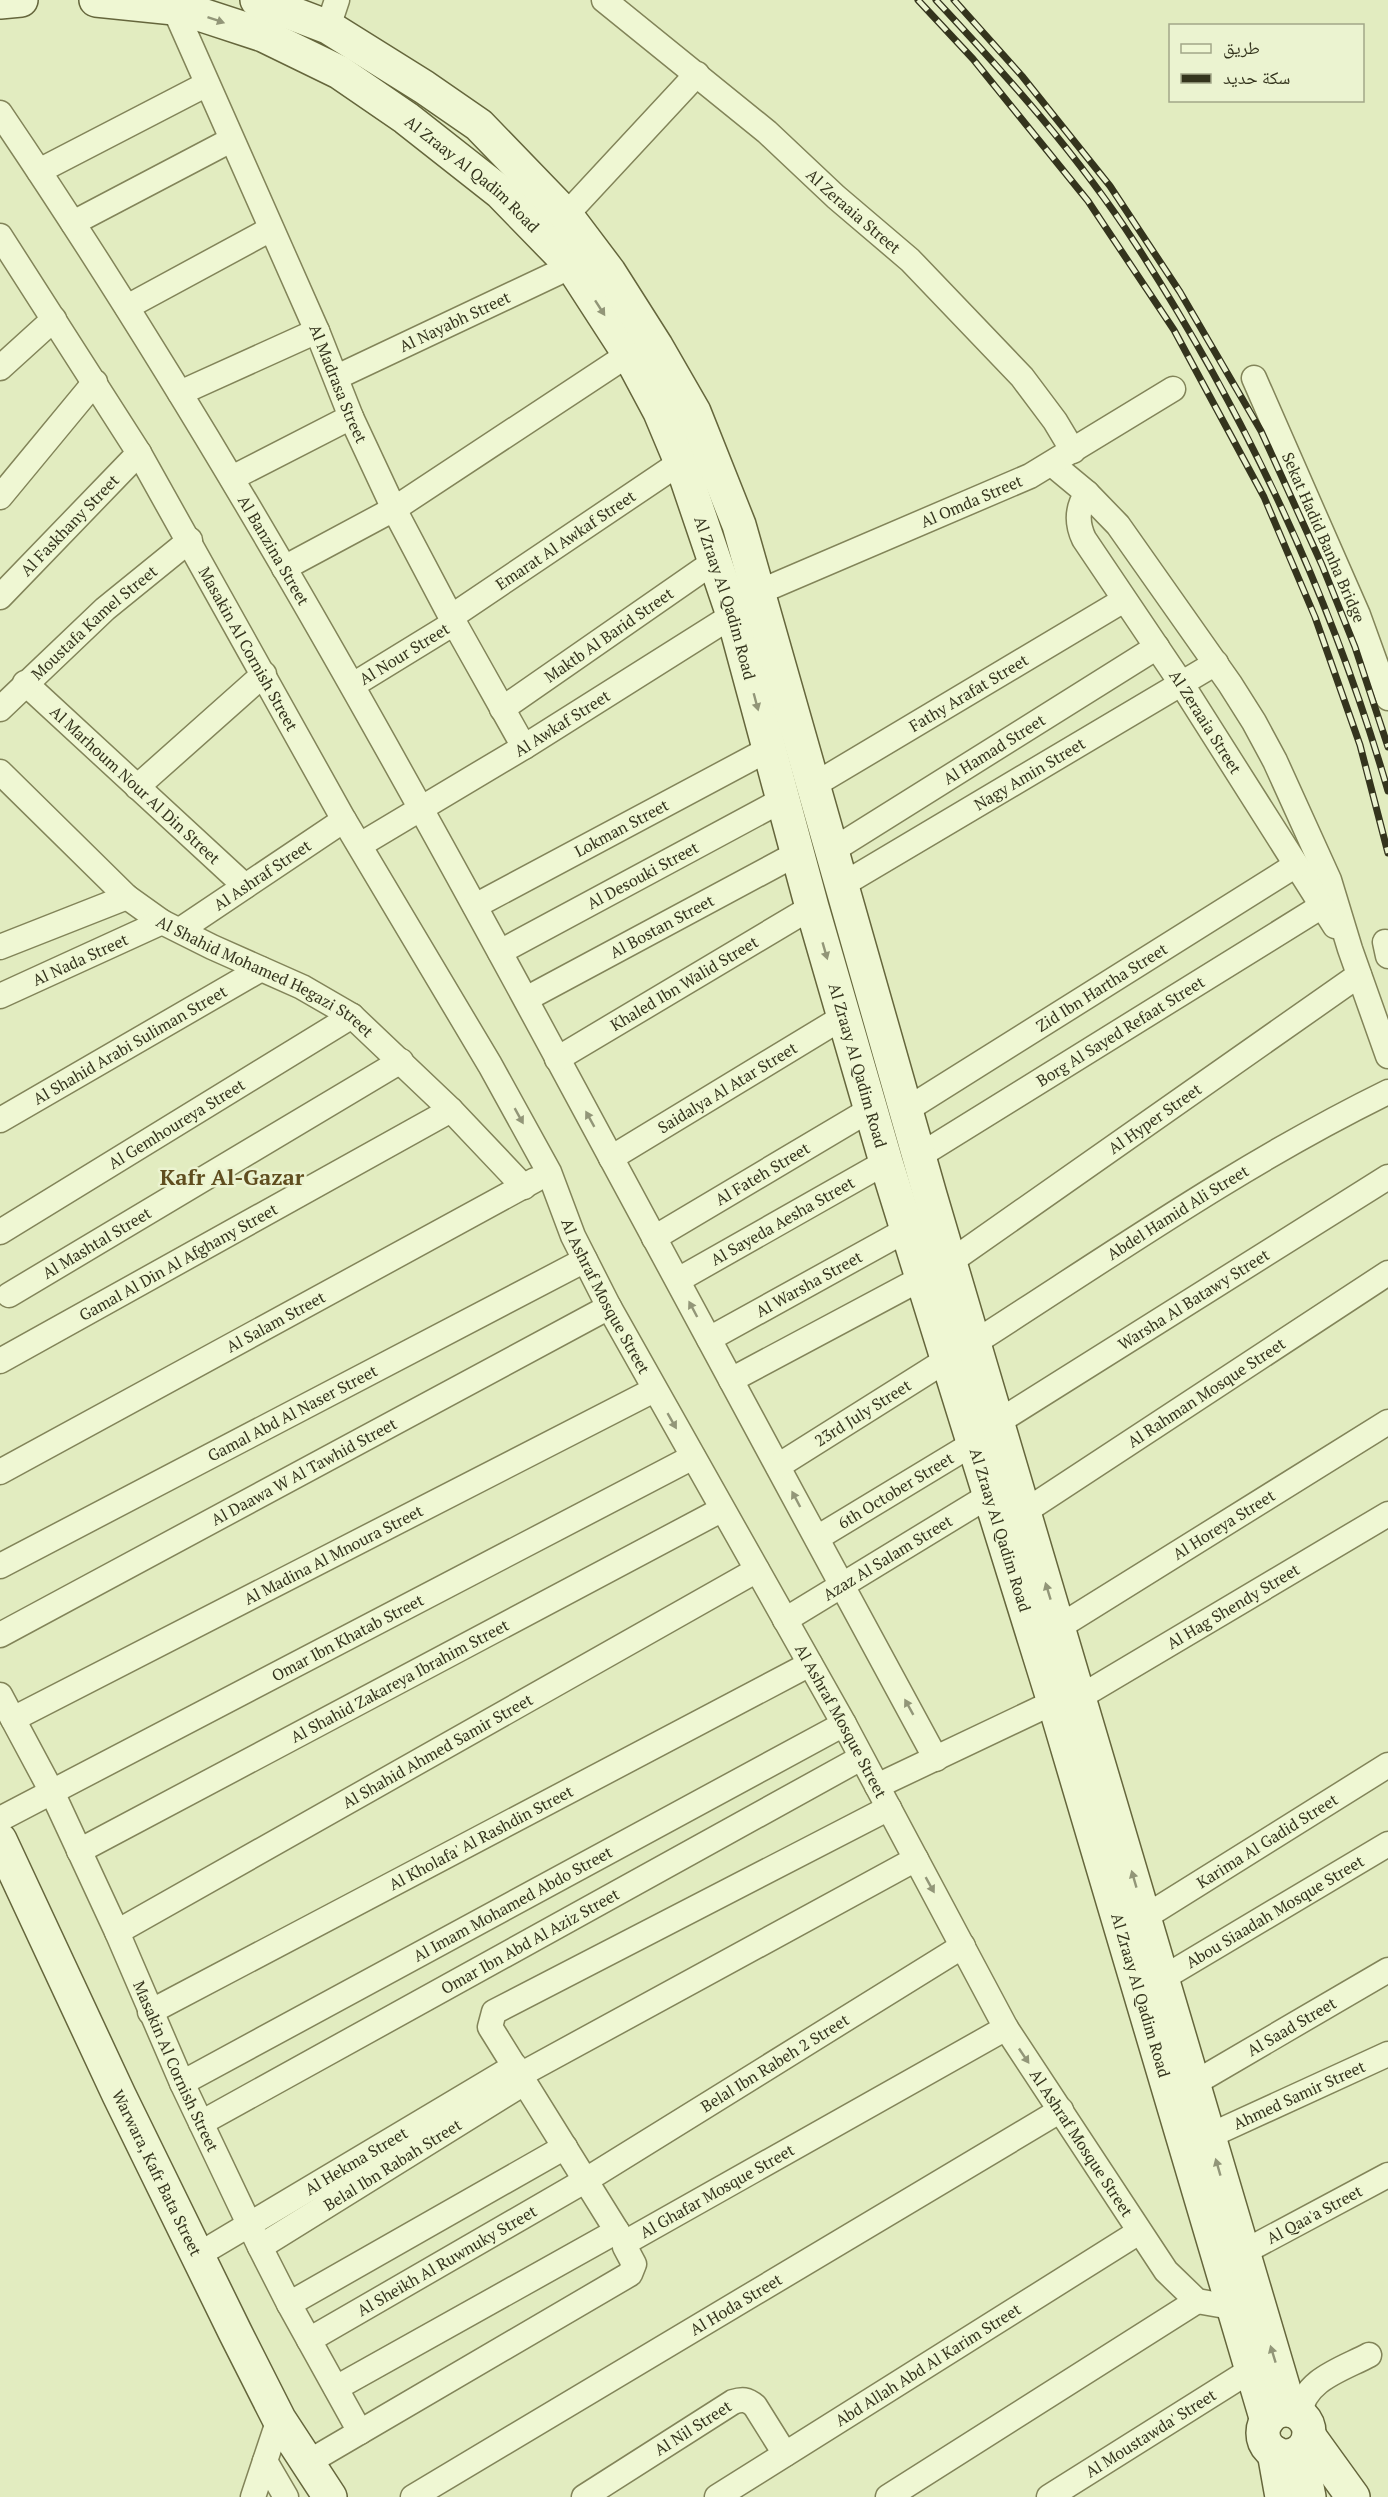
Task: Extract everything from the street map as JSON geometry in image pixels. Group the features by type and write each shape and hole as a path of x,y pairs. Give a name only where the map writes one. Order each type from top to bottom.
{"main road":[{"path":"0,2 21,0"},
{"name":"Al Zraay Al Qadim Road","path":"96,0 174,8 263,35 339,72 444,146 500,192 572,266 629,354 660,412 681,462 733,615 812,907 886,1162 908,1228 937,1270"},
{"name":"Al Zraay Al Qadim Road","path":"257,0 332,14 424,87 479,125 566,215 609,272 656,346 693,412 739,525 919,1156 937,1270 986,1432 1024,1512 1059,1627 1067,1700 1247,2310 1290,2431 1310,2497"},
{"path":"406,118 423,108 424,87"},
{"path":"444,146 447,130 464,114"},
{"name":"Al Zraay Al Qadim Road","path":"986,1432 990,1495 1145,1917 1242,2253 1251,2370 1290,2431 1282,2497"},
{"name":"Warwara, Kafr Bata Street","path":"0,1840 119,2094 279,2419 330,2497"},
{"path":"1290,2431 1353,2497"}],"street":[{"path":"304,0 332,14"},
{"name":"Al Zeraaia Street","path":"604,0 767,132 928,278 1039,398 1073,451"},
{"name":"Al Madrasa Street","path":"174,8 337,377 351,417 394,509 524,747"},
{"path":"566,215 697,74"},
{"path":"39,171 207,84"},
{"name":"Al Banzina Street","path":"0,113 127,307 231,478 353,685 526,999"},
{"path":"73,223 231,140"},
{"path":"127,307 271,229"},
{"name":"Masakin Al Cornish Street","path":"3,248 54,319 139,453 190,540 344,820 490,1065"},
{"name":"Al Nayabh Street","path":"337,377 572,266"},
{"path":"0,368 54,319"},
{"path":"180,393 317,331"},
{"path":"284,568 394,509 629,354"},
{"name":"Sekat Hadid Banha Bridge","path":"1254,378 1358,615 1388,699"},
{"path":"0,497 95,382"},
{"name":"Al Omda Street","path":"759,595 1030,476 1173,389"},
{"path":"231,478 351,417"},
{"name":"Al Faskhany Street","path":"0,597 139,453"},
{"name":"Emarat Al Awkaf Street","path":"453,620 681,462"},
{"name":"Al Zeraaia Street","path":"1052,464 1087,493 1118,525 1216,663 1254,722 1275,761 1329,879 1350,949 1388,1056"},
{"name":"Al Zeraaia Street","path":"1087,493 1078,513 1080,531 1181,683 1350,949"},
{"name":"Moustafa Kamel Street","path":"0,709 105,609 190,540"},
{"name":"Maktb Al Barid Street","path":"502,709 715,561"},
{"name":"Al Awkaf Street","path":"360,845 524,747 733,615 759,595"},
{"name":"Fathy Arafat Street","path":"814,785 1124,600"},
{"name":"Al Nour Street","path":"353,685 453,620"},
{"name":"Al Hamad Street","path":"833,850 1157,647"},
{"name":"Nagy Amin Street","path":"842,885 1216,663"},
{"path":"137,787 264,674"},
{"name":"Al Marhoum Nour Al Din Street","path":"25,683 245,886"},
{"name":"Lokman Street","path":"475,906 769,749"},
{"name":"Al Shahid Mohamed Hegazi Street","path":"0,772 127,897 171,926 302,987 352,1016 451,1110 524,1187"},
{"name":"Al Desouki Street","path":"500,952 784,799"},
{"name":"Al Ashraf Street","path":"171,926 245,886 344,820"},
{"name":"Al Bostan Street","path":"526,999 798,853"},
{"name":"Zid Ibn Hartha Street","path":"906,1110 1296,865"},
{"path":"0,947 127,897"},
{"name":"Borg Al Sayed Refaat Street","path":"919,1156 1322,906"},
{"name":"Khaled Ibn Walid Street","path":"557,1059 812,907"},
{"name":"Al Nada Street","path":"0,996 171,926"},
{"name":"Al Shahid Arabi Suliman Street","path":"0,1120 261,969"},
{"name":"Al Hyper Street","path":"731,1380 937,1270 1359,975"},
{"path":"526,999 936,1759"},
{"name":"Al Gemhoureya Street","path":"0,1232 352,1016"},
{"name":"Saidalya Al Atar Street","path":"611,1158 845,1017"},
{"name":"Al Mashtal Street","path":"9,1295 401,1061"},
{"name":"Al Ashraf Mosque Street","path":"490,1065 549,1172 565,1216 609,1307 721,1510 844,1724 1006,2028 1166,2271 1197,2301"},
{"name":"Abdel Hamid Ali Street","path":"961,1351 1217,1187 1337,1117 1388,1092"},
{"name":"Al Fateh Street","path":"654,1238 871,1109"},
{"name":"Gamal Al Din Al Afghany Street","path":"0,1361 451,1110"},
{"name":"Al Sayeda Aesha Street","path":"678,1280 886,1162"},
{"name":"Al Salam Street","path":"0,1472 549,1172"},
{"name":"Warsha Al Batawy Street","path":"986,1432 1388,1176"},
{"name":"Al Warsha Street","path":"709,1339 908,1228"},
{"name":"Gamal Abd Al Naser Street","path":"0,1566 585,1260"},
{"name":"Al Rahman Mosque Street","path":"1024,1512 1388,1273"},
{"name":"Al Daawa W Al Tawhid Street","path":"0,1635 609,1307"},
{"name":"23rd July Street","path":"778,1466 961,1351"},
{"name":"Al Madina Al Mnoura Street","path":"13,1719 654,1390"},
{"name":"Al Horeya Street","path":"1059,1627 1388,1422"},
{"name":"6th October Street","path":"816,1538 986,1432"},
{"name":"Omar Ibn Khatab Street","path":"0,1818 693,1457"},
{"name":"Azaz Al Salam Street","path":"785,1620 990,1495"},
{"name":"Al Shahid Zakareya Ibrahim Street","path":"79,1851 721,1510"},
{"name":"Al Hag Shendy Street","path":"877,1786 1067,1700 1388,1514"},
{"name":"Al Shahid Ahmed Samir Street","path":"117,1932 757,1570"},
{"name":"Al Kholafa' Al Rashdin Street","path":"150,2012 810,1664"},
{"name":"Masakin Al Cornish Street","path":"0,1695 52,1792 117,1932 182,2083 260,2247 360,2432"},
{"name":"Al Imam Mohamed Abdo Street","path":"182,2083 844,1724"},
{"name":"Omar Ibn Abd Al Aziz Street","path":"201,2123 861,1758"},
{"name":"Karima Al Gadid Street","path":"1145,1917 1388,1765"},
{"path":"336,2388 621,2237 490,2027 494,2012 888,1808"},
{"name":"Abou Siaadah Mosque Street","path":"1163,1978 1388,1844"},
{"path":"519,2075 916,1859"},
{"name":"Belal Ibn Rabeh 2 Street","path":"586,2180 963,1946"},
{"name":"Al Saad Street","path":"1193,2084 1388,1970"},
{"name":"Al Ghafar Mosque Street","path":"307,2463 630,2274 634,2264 621,2237 1006,2028"},
{"name":"Ahmed Samir Street","path":"1209,2136 1388,2054"},
{"name":"Al Hekma Street","path":"198,2255 249,2223 519,2075"},
{"name":"Belal Ibn Rabah Street","path":"260,2247 519,2075"},
{"name":"Al Hoda Street","path":"413,2497 1061,2110"},
{"path":"289,2304 565,2147"},
{"name":"Al Qaa'a Street","path":"1242,2253 1388,2175"},
{"name":"Al Sheikh Al Ruwnuky Street","path":"309,2340 586,2180"},
{"name":"Abd Allah Abd Al Karim Street","path":"717,2497 1139,2232"},
{"path":"888,2497 1197,2301 1247,2310"},
{"path":"1290,2431 1303,2398 1313,2386 1369,2355"},
{"name":"Al Moustawda' Street","path":"1049,2497 1251,2370"},
{"name":"Al Nil Street","path":"584,2497 741,2399 749,2400 755,2406 785,2454"},
{"path":"253,2497 279,2419"},
{"path":"265,2461 286,2497"}],"railway":[{"path":"918,0 973,59 1088,201 1174,330 1264,497 1315,617 1360,745 1388,853"},
{"path":"936,0 1066,147 1113,210 1175,308 1213,374 1249,440 1312,577 1340,647 1388,791"},
{"path":"954,0 1022,76 1110,186 1180,292 1261,431 1322,565 1355,647 1388,747"}],"district":[{"name":"Kafr Al-Gazar","path":"232,1177"}]}
